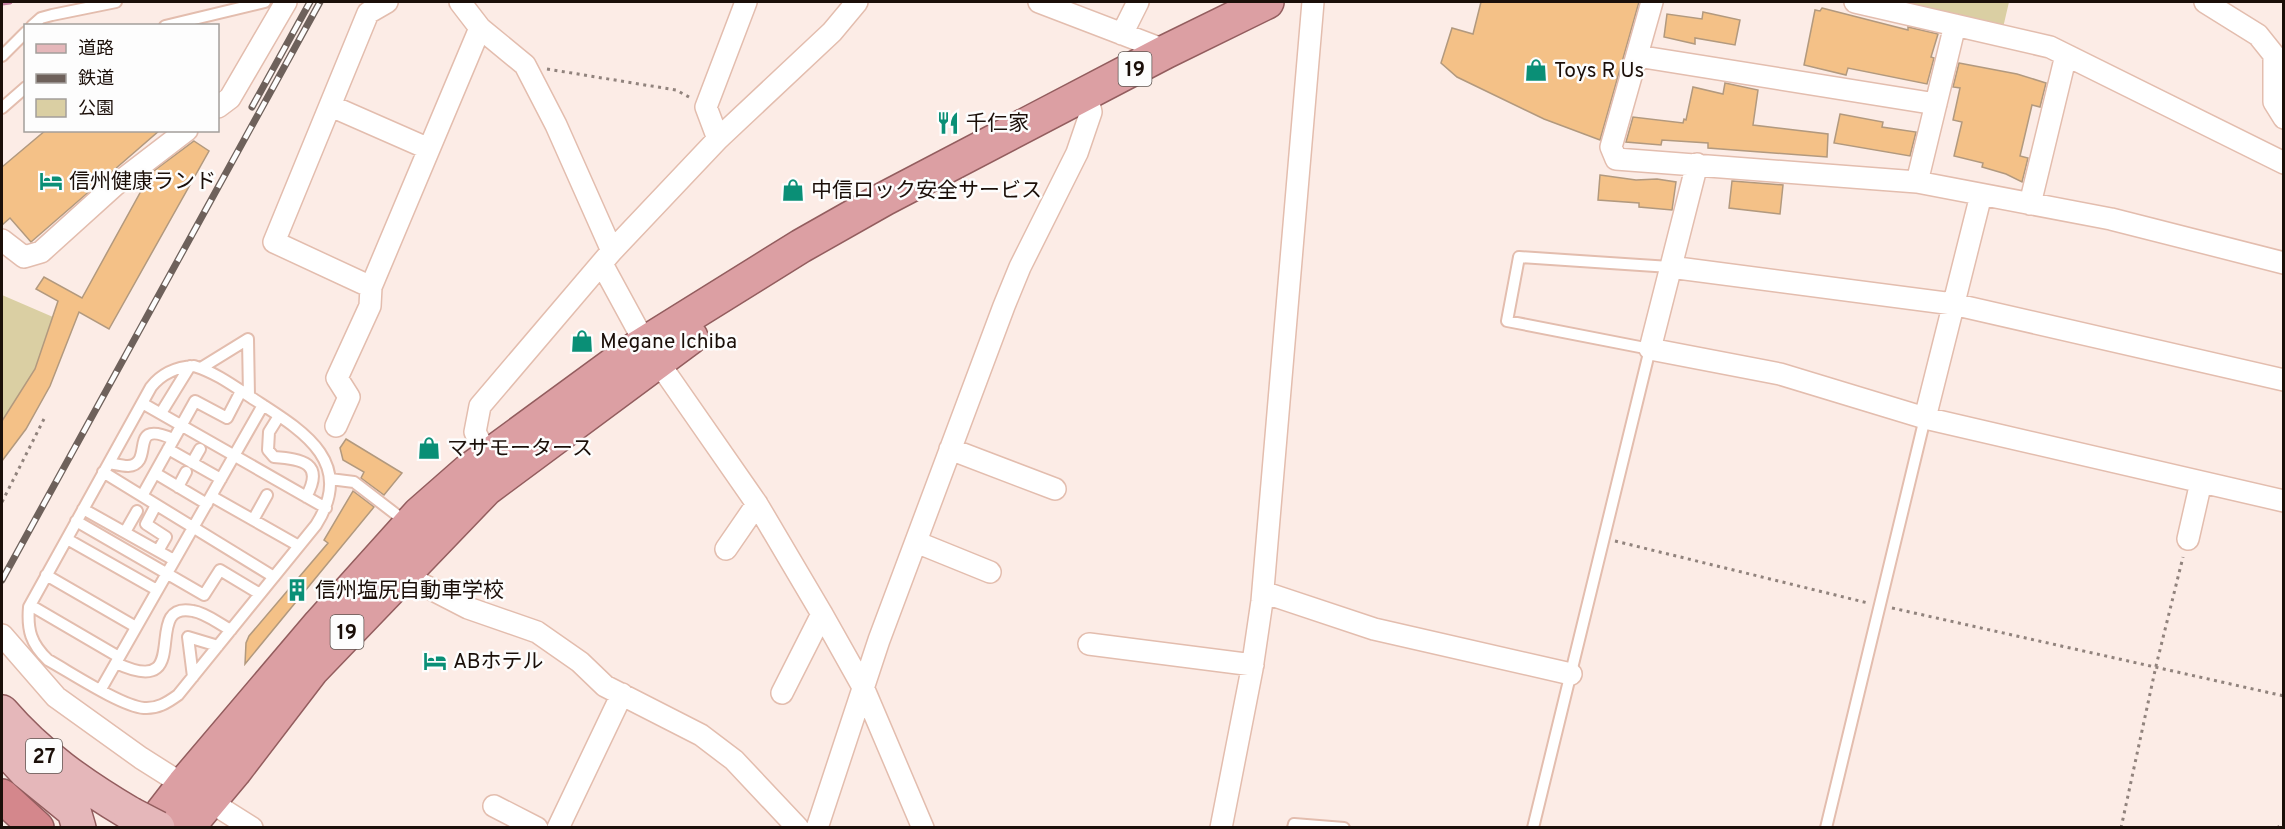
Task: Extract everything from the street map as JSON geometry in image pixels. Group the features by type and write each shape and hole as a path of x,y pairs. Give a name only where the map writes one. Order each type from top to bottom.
{"highway":[{"name":"19","path":"187,828 196,792 320,624 410,524 460,478 494,468 652,352 767,280 801,246 893,194 1167,51 1267,2"},
{"name":"19","path":"146,823 234,772 312,670 486,489 494,468"},
{"path":"2,796 37,828"}],"main road":[{"name":"27","path":"2,712 60,769 93,792 146,823"},
{"name":"27","path":"2,746 26,772 74,811 80,828"}],"street":[{"path":"219,106 230,98 286,2"},
{"path":"371,287 274,242 368,13 387,2"},
{"path":"460,2 480,28 525,66 556,125 607,257 652,352 757,504 822,614 863,687 923,828"},
{"path":"718,139 706,107 746,2"},
{"path":"494,468 475,432 480,406 607,257 718,139 832,32 857,2"},
{"path":"1039,2 1167,51"},
{"path":"1122,33 1138,2"},
{"path":"1221,828 1253,666 1263,592 1313,2"},
{"path":"1652,2 1611,147 1616,159 1917,182 2111,219 2283,263"},
{"path":"1855,2 1879,4 1955,25 2050,47 2283,163"},
{"path":"2205,2 2259,34 2274,55 2279,85 2274,102 2283,118"},
{"path":"1917,182 1955,25"},
{"path":"336,426 349,397 337,378 370,306 371,287 480,28"},
{"path":"2030,204 2066,55"},
{"path":"1636,56 1936,105"},
{"path":"817,828 863,687 1004,306 1020,267 1077,153 1091,112 1087,94"},
{"path":"331,106 429,149"},
{"path":"2,240 24,257 41,252 114,186 184,132"},
{"path":"1696,164 1650,349 1780,374 1925,418 2283,501"},
{"path":"1925,418 1981,195"},
{"path":"1670,267 1953,304 2283,380"},
{"path":"950,449 1055,489"},
{"path":"2187,539 2201,482"},
{"path":"726,549 757,504"},
{"path":"916,542 990,572"},
{"path":"402,574 468,608 537,632 580,662 605,686 710,741 734,760 798,828"},
{"path":"1263,592 1374,629 1571,674"},
{"path":"783,693 822,614"},
{"path":"2,635 31,656 56,697 141,758 252,828"},
{"path":"1089,644 1253,666"},
{"path":"558,828 622,694"},
{"path":"494,806 537,828"}],"lane":[{"path":"34,24 41,18 52,15 116,2"},
{"path":"173,24 265,2"},
{"path":"2,56 24,34"},
{"path":"2,108 24,89"},
{"path":"1533,828 1650,349 1507,321 1519,257 1670,267"},
{"path":"142,496 195,401 227,418 245,393 248,339 196,367 171,370 158,378 142,402 30,605 27,621 31,656 48,660 129,705 145,708 159,706 178,695 316,525 326,508 330,479 324,458 315,444 245,393 196,367"},
{"path":"161,413 196,367"},
{"path":"142,402 326,508"},
{"path":"100,689 263,405"},
{"path":"279,416 269,432 268,450 274,457 298,459 306,463 312,471 313,480 306,497"},
{"path":"1826,828 1925,418"},
{"path":"106,468 129,466 136,463 141,458 146,436 158,433 189,467 220,479"},
{"path":"178,487 200,449"},
{"path":"106,468 142,496 274,577"},
{"path":"155,473 178,487 253,520 299,546"},
{"path":"330,479 354,482 410,524"},
{"path":"253,520 267,495"},
{"path":"156,505 146,524 166,537 158,551"},
{"path":"83,508 174,561"},
{"path":"125,532 137,511"},
{"path":"76,521 204,595 220,570 260,594"},
{"path":"67,539 157,590"},
{"path":"46,575 136,627"},
{"path":"30,605 133,670 145,672 155,668 162,661 166,648 166,625 171,617 180,611 192,610 201,613 231,630"},
{"path":"193,677 188,637 218,646"},
{"path":"1293,828 1294,824 1344,828"}],"path":[{"path":"525,66 676,90 706,107"},
{"path":"2,502 46,415"},
{"path":"1604,539 1880,606 2283,696"},
{"path":"2121,828 2156,666 2187,539"},
{"path":"2277,828 2283,823"}],"green space":[{"path":"1885,2 2009,2 2002,32"},
{"path":"2,295 53,317 35,369 2,421"}],"building":[{"name":"Toys R Us","path":"1481,2 1639,2 1600,140 1544,119 1457,77 1441,63 1452,28 1473,34"},
{"path":"1822,8 1908,30 1908,27 1938,34 1931,57 1934,58 1927,84 1848,68 1846,75 1804,65 1815,10 1820,11"},
{"path":"1703,12 1740,20 1735,45 1695,38 1695,44 1664,37 1667,14 1702,19"},
{"path":"1959,63 2017,74 2046,83 2040,107 2032,105 2020,156 2028,158 2022,182 2006,174 1982,167 1983,163 1954,156 1962,122 1953,120 1960,88 1953,87"},
{"path":"1725,83 1758,90 1753,125 1828,134 1827,157 1708,148 1708,143 1662,140 1661,145 1626,142 1633,117 1683,123 1684,119 1686,120 1693,87 1723,94"},
{"path":"1840,114 1883,122 1882,127 1916,132 1910,156 1834,143"},
{"name":"信州健康ランド","path":"44,132 158,132 31,242 10,218 2,225 2,167"},
{"path":"194,141 209,151 109,329 79,312 50,386 26,429 2,461 2,421 35,369 58,301 36,289 44,277 82,298 151,173"},
{"path":"1600,175 1676,182 1672,210 1639,207 1639,203 1598,200"},
{"path":"1732,181 1783,185 1780,214 1729,208"},
{"path":"346,439 402,473 384,495 361,478 364,472 343,460 340,448"},
{"name":"信州塩尻自動車学校","path":"353,491 374,507 245,664 246,643 249,636 328,543 324,540"}],"waterway":[{"path":"2,3 10,2"}],"railway":[{"path":"252,107 310,2"},
{"path":"2,580 320,2"}],"place":[{"name":"Toys R Us","path":"1536,70"},
{"name":"千仁家","path":"948,123"},
{"name":"信州健康ランド","path":"51,181"},
{"name":"中信ロック安全サービス","path":"793,190"},
{"name":"Megane Ichiba","path":"582,341"},
{"name":"マサモータース","path":"429,448"},
{"name":"信州塩尻自動車学校","path":"297,590"},
{"name":"ABホテル","path":"435,661"}]}
